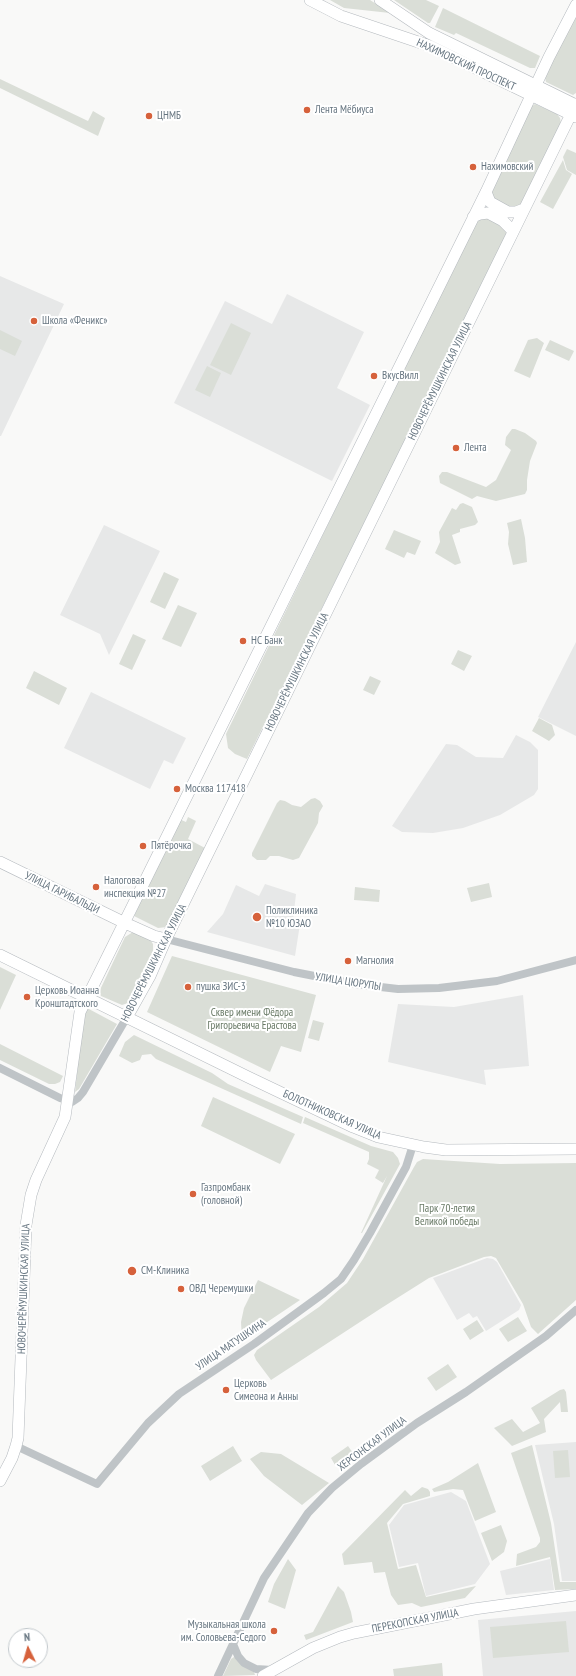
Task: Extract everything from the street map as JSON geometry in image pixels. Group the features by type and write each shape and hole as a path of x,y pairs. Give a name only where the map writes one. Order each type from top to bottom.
{"street":[{"name":"НАХИМОВСКИЙ ПРОСПЕКТ","path":"310,0 341,16 430,46 575,109"},
{"name":"НАХИМОВСКИЙ ПРОСПЕКТ","path":"380,0 417,25 533,90"},
{"name":"НОВОЧЕРЁМУШКИНСКАЯ УЛИЦА","path":"0,1481 16,1446 22,1351 26,1225 33,1188 65,1117 78,1017 486,192 533,90 576,5"},
{"path":"411,39 415,38 420,33 417,25"},
{"name":"НОВОЧЕРЁМУШКИНСКАЯ УЛИЦА","path":"68,1101 72,1102 81,1096 150,976 166,939 524,209 575,109"},
{"path":"486,192 490,202 508,212 516,212 524,209"},
{"path":"473,217 480,214 488,214 503,221 513,232"},
{"name":"УЛИЦА ГАРИБАЛЬДИ","path":"0,862 125,923"},
{"name":"УЛИЦА ЦЮРУПЫ","path":"125,923 154,936 294,972 355,984 398,989 439,988 497,981 576,960"},
{"path":"0,955 127,1017"},
{"name":"БОЛОТНИКОВСКАЯ УЛИЦА","path":"127,1017 353,1127 378,1137 413,1145 462,1150 576,1149"},
{"path":"0,1068 68,1101"},
{"name":"УЛИЦА МАТУШКИНА","path":"16,1446 97,1484 148,1423 179,1394 260,1339 341,1279 357,1255 402,1174 409,1160 413,1145"},
{"name":"ХЕРСОНСКАЯ УЛИЦА","path":"218,1676 264,1578 308,1513 332,1488 360,1464 417,1423 466,1392 549,1334 576,1310"},
{"name":"ПЕРЕКОПСКАЯ УЛИЦА","path":"268,1673 298,1655 326,1642 354,1633 474,1609 576,1595"},
{"path":"234,1644 238,1656 250,1666 268,1673"}],"shaded area":[{"path":"0,276 64,304 1,436 0,436"},
{"path":"287,294 364,332 337,388 370,405 332,481 174,403 225,301 272,324"},
{"path":"104,525 160,551 109,655 100,634 60,615"},
{"path":"576,642 576,736 538,717"},
{"path":"91,692 186,738 173,764 164,760 150,789 64,748"},
{"path":"516,735 530,742 538,750 538,789 534,795 500,815 463,828 433,833 402,832 392,826 446,744 457,745 476,757 503,758"},
{"name":"Поликлиника №10 ЮЗАО","path":"265,884 296,894 293,920 300,924 295,956 207,932 223,914 236,885 259,896"},
{"path":"523,995 529,1066 484,1070 486,1085 388,1062 398,1004 454,1007"},
{"path":"487,1258 493,1259 497,1262 521,1305 519,1310 486,1331 477,1316 473,1318 469,1313 457,1320 433,1278"},
{"path":"576,1442 576,1581 562,1581 554,1524 535,1445"},
{"path":"451,1492 466,1501 490,1564 475,1584 426,1596 418,1563 399,1567 389,1525 404,1505"},
{"path":"550,1559 554,1590 506,1595 500,1571"},
{"path":"576,1611 576,1676 483,1676 478,1620"}],"green space":[{"path":"330,0 370,0 390,13 344,8"},
{"path":"394,0 426,0 439,6 430,23 428,23"},
{"path":"443,8 540,56 535,68 530,68 456,33 454,35 435,27"},
{"path":"576,13 576,93 573,95 546,82 545,78"},
{"path":"0,79 88,121 93,111 105,118 98,136 0,88"},
{"path":"535,104 557,114 560,118 561,124 521,207 512,209 493,201 490,190 532,106"},
{"path":"567,149 576,153 576,175 567,170 563,157"},
{"path":"563,160 566,170 572,174 553,209 540,202"},
{"path":"486,217 503,225 507,235 247,759 235,754 228,748 226,734 476,220"},
{"path":"231,323 251,333 231,375 210,365"},
{"path":"0,330 22,341 15,356 0,349"},
{"path":"537,338 544,343 530,378 514,371 528,340"},
{"path":"550,340 574,351 569,361 545,350"},
{"path":"207,366 221,373 210,397 195,390"},
{"path":"512,429 525,433 537,443 530,461 527,490 525,494 496,501 477,496 472,499 440,483 439,476 442,472 447,472 486,487 496,480 511,450 505,445 506,437"},
{"path":"463,503 472,507 478,522 475,525 460,529 460,532 452,535 461,563 455,565 435,553 440,542 439,532 452,508 456,510 460,504"},
{"path":"521,519 525,538 527,562 513,565 508,544 509,532 507,523"},
{"path":"394,530 421,541 415,555 407,552 404,558 385,549"},
{"path":"164,572 179,579 165,609 150,602"},
{"path":"178,605 197,613 181,647 162,639"},
{"path":"133,634 146,640 132,670 119,664"},
{"path":"458,650 472,656 464,671 451,664"},
{"path":"34,671 67,688 59,705 26,688"},
{"path":"370,676 381,681 374,695 363,690"},
{"path":"539,718 552,725 555,735 549,741 532,731"},
{"path":"315,798 320,801 323,806 319,813 318,823 299,858 293,860 279,856 270,856 266,860 257,860 252,856 252,853 277,803 280,800 301,807 311,799"},
{"path":"188,817 196,821 188,839 205,848 167,927 158,928 134,916 179,819 186,822"},
{"path":"489,883 492,897 471,902 467,888"},
{"path":"355,887 380,890 379,902 354,900"},
{"path":"133,932 148,937 153,944 153,953 132,1000 122,1005 101,996 99,992 125,937"},
{"name":"Сквер имени Фёдора Григорьевича Ерастова","path":"172,956 316,995 301,1052 281,1046 270,1072 147,1012"},
{"path":"0,967 16,975 0,1010"},
{"path":"87,1008 117,1024 79,1089 75,1092 83,1018"},
{"path":"313,1020 324,1023 319,1041 308,1038"},
{"path":"134,1035 212,1073 228,1084 303,1117 301,1124 156,1059 151,1054 142,1055 140,1060 132,1063 119,1056 125,1042"},
{"path":"0,1044 63,1076 60,1082 49,1084 0,1060"},
{"path":"213,1097 295,1134 280,1164 201,1126"},
{"path":"305,1117 371,1146 393,1152 398,1158 400,1164 362,1233 387,1176 383,1183 375,1178 379,1170 367,1164 369,1152 303,1123"},
{"name":"Парк 70-летия Великой победы","path":"423,1159 500,1164 576,1163 576,1300 538,1334 531,1327 523,1304 496,1258 491,1256 484,1257 429,1278 271,1380 256,1360 254,1355 257,1350 319,1307 347,1283 363,1259 417,1162"},
{"path":"258,1280 300,1300 242,1339 241,1322 244,1308"},
{"path":"518,1317 527,1331 508,1342 499,1329"},
{"path":"477,1320 484,1331 470,1340 463,1329"},
{"path":"448,1364 457,1377 436,1391 427,1378"},
{"path":"564,1389 566,1392 568,1412 561,1412 560,1402 544,1419 546,1432 512,1446 494,1428 512,1419 523,1432 540,1423 531,1408"},
{"path":"532,1445 551,1523 560,1582 576,1582 576,1589 555,1590 550,1557 516,1566 517,1554 536,1547 540,1542 540,1538 511,1453"},
{"path":"233,1446 242,1461 210,1481 201,1466"},
{"path":"348,1446 353,1453 335,1465 331,1458"},
{"path":"568,1450 570,1477 555,1478 553,1451"},
{"path":"261,1452 281,1454 329,1483 302,1505 264,1476 250,1459"},
{"path":"478,1463 496,1512 475,1521 463,1490 453,1489 434,1492 432,1489 448,1482"},
{"path":"422,1487 428,1489 430,1496 403,1504 387,1523 398,1569 416,1565 426,1597 476,1586 465,1598 421,1607 412,1603 398,1605 391,1595 385,1572 374,1573 372,1562 344,1565 342,1554 405,1490 411,1496"},
{"path":"501,1525 507,1541 504,1552 492,1561 481,1533"},
{"path":"288,1559 296,1570 285,1609 268,1602 274,1584"},
{"path":"338,1586 344,1592 353,1622 306,1640 304,1635 313,1632"},
{"path":"566,1621 569,1652 493,1658 490,1627"},
{"path":"234,1657 254,1672 255,1675 223,1676 231,1659"},
{"path":"442,1663 443,1676 394,1676 393,1669"}],"place":[{"name":"Лента Мёбиуса","path":"307,110"},
{"name":"ЦНМБ","path":"149,116"},
{"name":"Нахимовский","path":"473,167"},
{"name":"Школа «Феникс»","path":"34,321"},
{"name":"ВкусВилл","path":"374,376"},
{"name":"Лента","path":"456,448"},
{"name":"НС Банк","path":"243,641"},
{"name":"Москва 117418","path":"177,789"},
{"name":"Пятёрочка","path":"143,846"},
{"name":"Налоговая инспекция №27","path":"96,887"},
{"name":"Поликлиника №10 ЮЗАО","path":"257,917"},
{"name":"Магнолия","path":"348,961"},
{"name":"пушка ЗИС-3","path":"188,987"},
{"name":"Церковь Иоанна Кронштадтского","path":"27,997"},
{"name":"Газпромбанк (головной)","path":"193,1194"},
{"name":"СМ-Клиника","path":"132,1271"},
{"name":"ОВД Черемушки","path":"181,1289"},
{"name":"Церковь Симеона и Анны","path":"226,1390"},
{"name":"Музыкальная школа им. Соловьева-Седого","path":"274,1631"}]}
